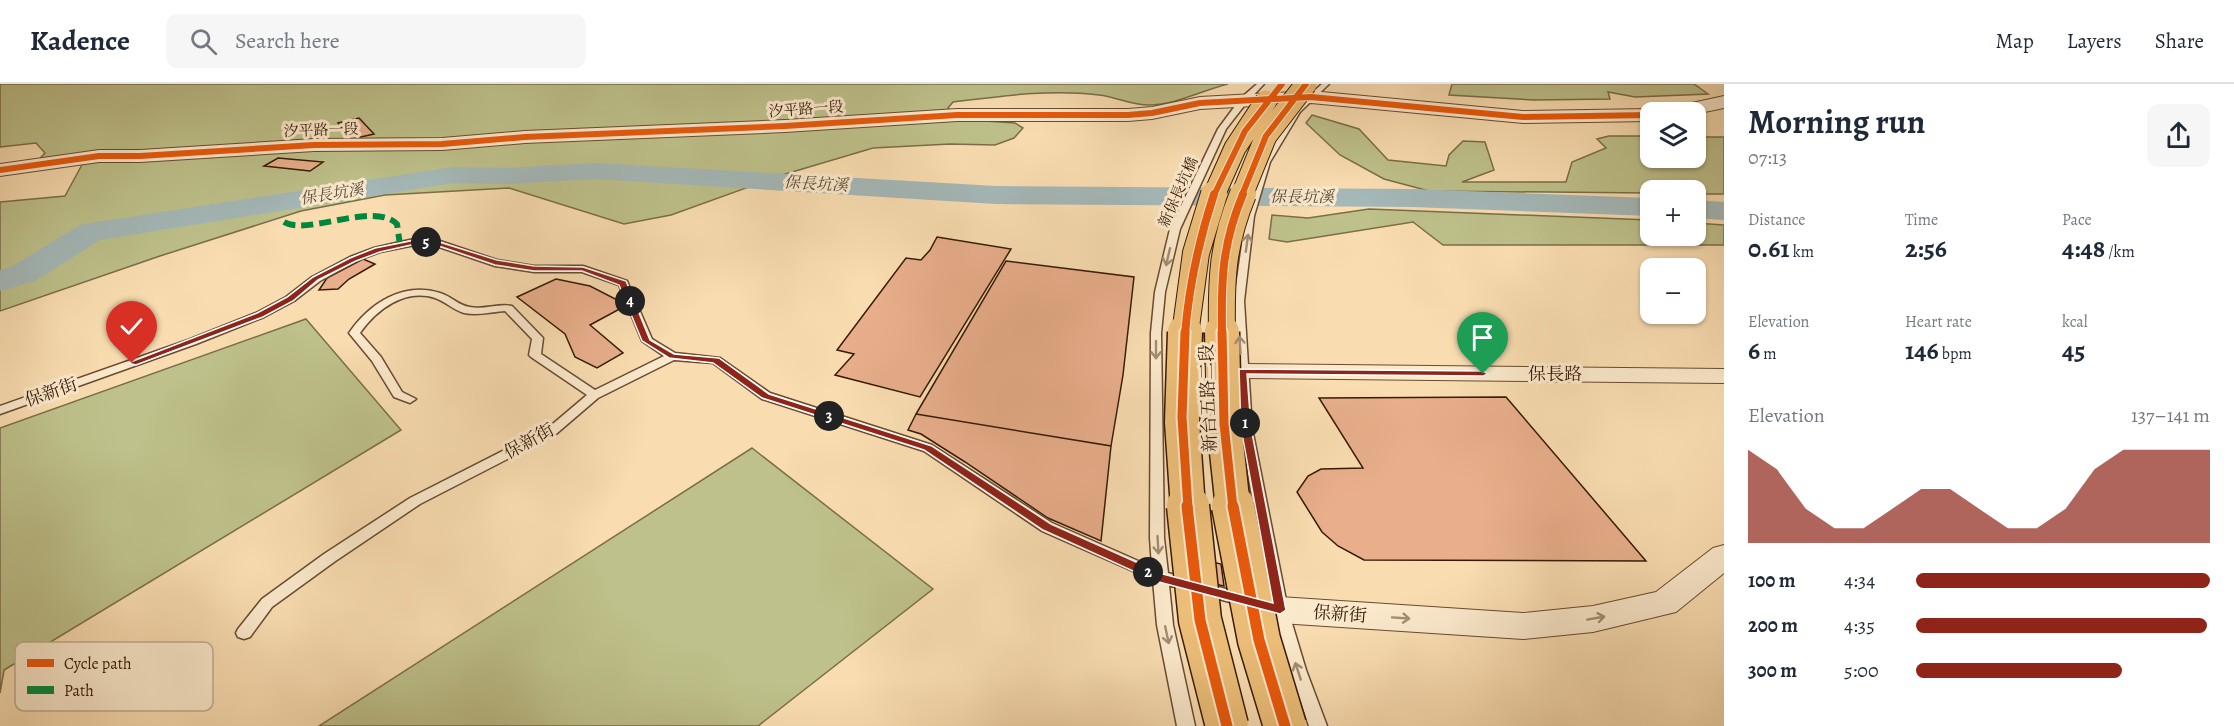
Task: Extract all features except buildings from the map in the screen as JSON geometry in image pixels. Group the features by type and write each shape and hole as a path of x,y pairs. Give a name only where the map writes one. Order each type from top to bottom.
{"main road":[{"name":"新台五路二段","path":"1227,726 1200,621 1183,447 1183,346 1197,251 1228,160 1248,126 1299,94"},
{"name":"新台五路二段","path":"1285,726 1259,640 1231,498 1224,424 1221,298 1223,258 1234,216 1266,136 1299,94"}],"street":[{"name":"汐平路一段","path":"0,170 99,156 140,156 314,145 442,144 525,137 785,126 957,115 1128,115 1152,113 1200,103 1240,105 1299,94 1523,117 1640,115"},
{"path":"1706,106 1724,102"},
{"name":"保長路","path":"1242,371 1724,375"},
{"name":"保新街","path":"1280,610 1523,626 1593,619 1665,603 1724,556"}],"lane":[{"name":"新保長坑橋","path":"1186,726 1165,625 1157,538 1156,333 1160,292 1175,229 1222,129 1240,105 1261,84"},
{"path":"1318,726 1280,610 1246,428 1239,301 1250,216 1266,162 1299,94 1326,84"},
{"name":"保新街","path":"0,410 192,342 260,315 290,299 316,279 377,250 420,241 434,242 495,262 534,268 583,269 623,283 647,341 672,356 716,360 766,396 928,448 1047,527 1160,577 1280,610"},
{"path":"410,399 398,393 377,358 354,333 364,319 384,302 404,293 417,292 438,296 462,309 478,312 489,308 508,308 538,338 534,355 548,368 578,381 594,395"},
{"name":"保新街","path":"244,633 267,603 329,558 415,501 552,431 594,395 672,356"}],"green space":[{"path":"0,84 1228,84 1179,100 1149,105 1081,93 1026,94 953,102 948,108 956,119 1015,123 1023,128 1014,138 995,145 950,144 873,148 782,175 671,215 624,224 509,188 385,195 301,211 0,311 0,202 65,196 84,161 32,167 45,153 36,143 0,147"},
{"path":"1452,84 1694,84 1708,94 1635,97 1608,92 1610,99 1534,100 1449,95"},
{"path":"1312,115 1359,129 1388,160 1446,166 1449,155 1463,141 1485,142 1494,170 1462,182 1566,182 1572,162 1606,148 1597,139 1609,136 1640,136 1640,168 1706,168 1706,137 1724,137 1724,194 1706,194 1706,180 1640,180 1640,193 1429,191 1384,179 1340,155 1306,123"},
{"path":"1369,209 1640,220 1640,245 1443,245 1413,222 1287,242 1269,239 1272,215 1308,218"},
{"path":"1706,224 1724,225 1724,245 1706,245"},
{"path":"306,319 401,430 50,642 15,642 15,663 4,670 0,693 0,428"},
{"path":"752,448 933,589 758,726 319,726"}],"waterway":[{"name":"保長坑溪","path":"0,281 23,274 91,232 453,175 507,176 596,171 996,195 1413,198 1640,207"},
{"name":"保長坑溪","path":"1706,210 1724,211"}],"marked path":[{"path":"284,222 295,224 361,217 389,218 397,224 400,245"}],"cycle path":[{"path":"1227,726 1205,647 1195,588 1182,417 1183,357 1188,297 1199,238 1218,183 1245,131 1282,84"},
{"path":"1285,726 1259,640 1231,498 1224,424 1221,298 1223,258 1234,216 1266,136 1306,84"},
{"path":"0,170 99,156 140,156 314,145 442,144 525,137 785,126 957,115 1128,115 1152,113 1200,103 1311,97 1523,117 1640,115"}],"route":[{"path":"132,363 260,315 290,299 316,279 353,260 377,250 400,245 420,241 434,242 495,262 534,268 583,269 623,283 647,341 672,356 716,360 766,396 928,448 1047,527 1160,577 1280,610 1246,428 1242,371 1483,374"}]}
